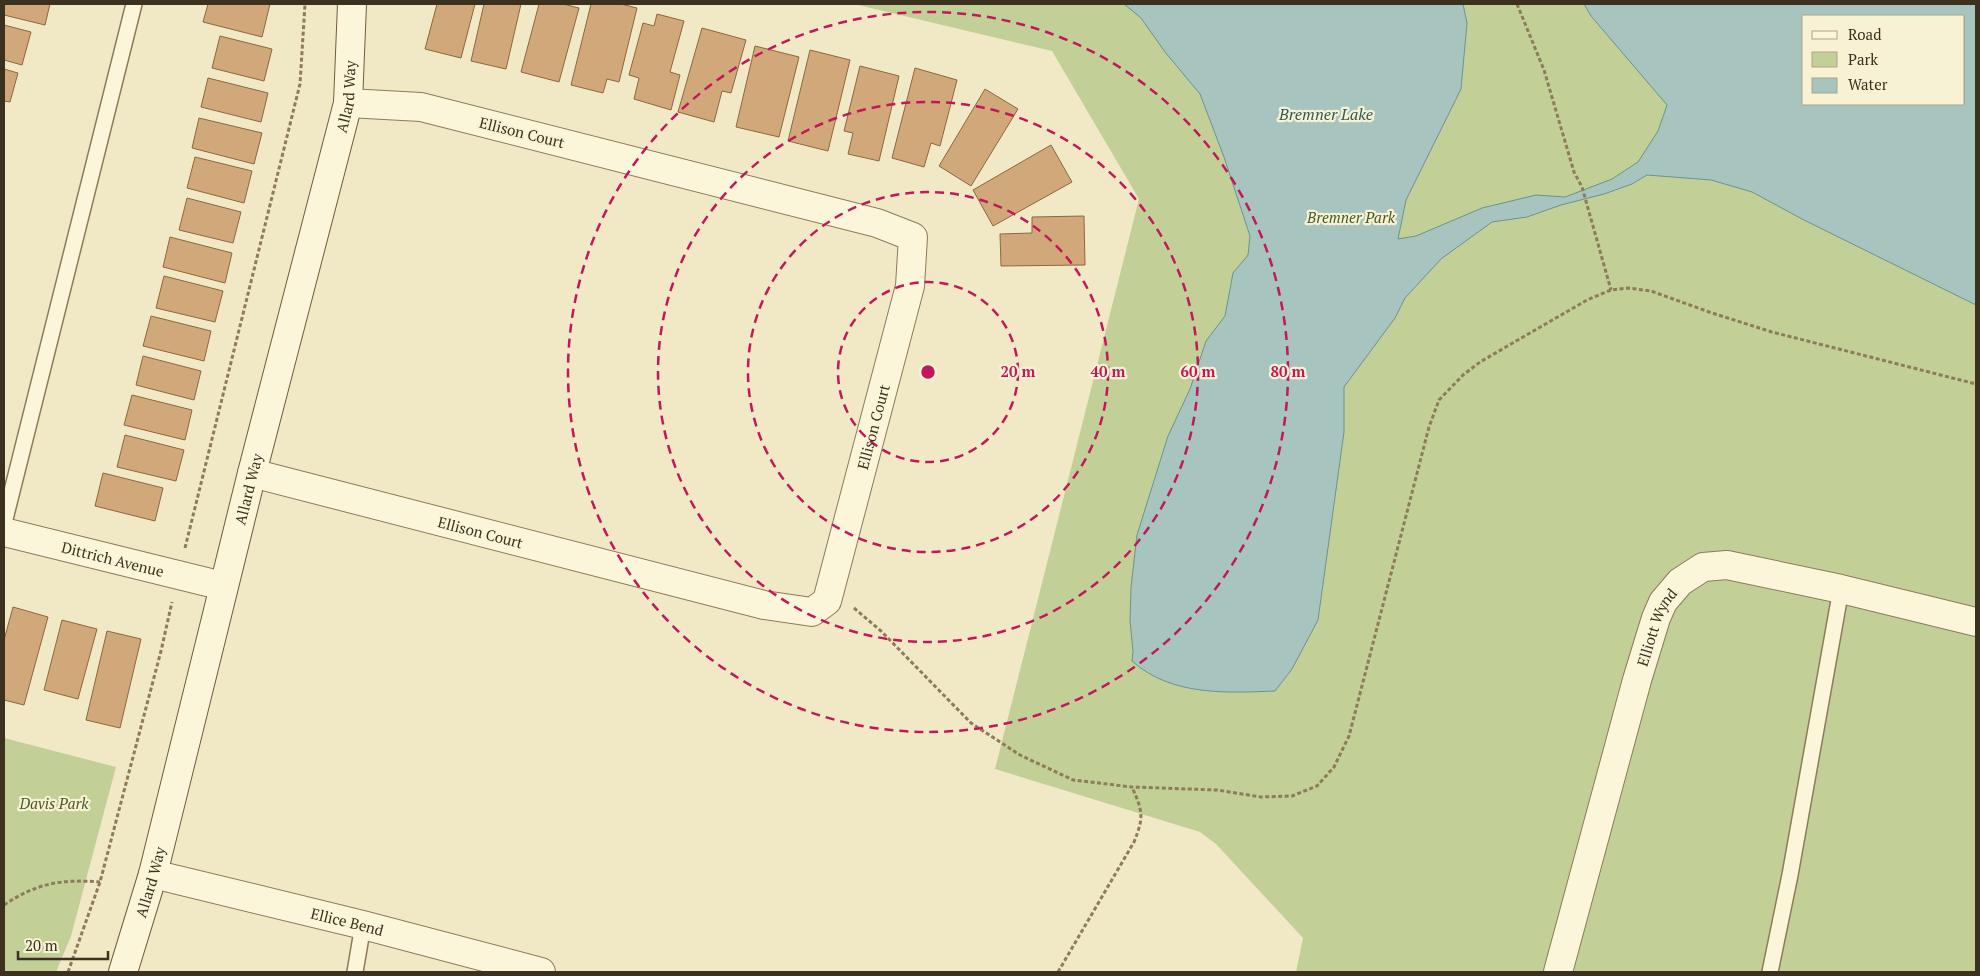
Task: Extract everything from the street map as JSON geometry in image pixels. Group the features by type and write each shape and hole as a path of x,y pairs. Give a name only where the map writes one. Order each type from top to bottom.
{"street":[{"name":"Allard Way","path":"123,972 153,874 223,586 348,103 352,4"},
{"name":"Ellison Court","path":"252,473 764,605 812,612 827,601 910,286 913,236 876,223 421,107 348,103"},
{"name":"Dittrich Avenue","path":"4,532 223,586"},
{"name":"Elliott Wynd","path":"1558,972 1637,680 1656,618 1663,602 1680,582 1703,567 1727,565 1841,589 1976,622"},
{"name":"Ellice Bend","path":"153,874 363,925 541,972"}],"lane":[{"path":"4,523 134,4"},
{"path":"1770,972 1790,875 1841,589"},
{"path":"356,972 363,925"}],"path":[{"path":"68,972 100,882 158,660 300,84 305,4"},
{"path":"1517,4 1544,70 1574,172 1582,187 1611,290"},
{"path":"830,589 881,631 971,723 1020,755 1073,780 1132,787 1217,790 1261,797 1292,796 1317,786 1334,767 1349,736 1429,427 1440,400 1463,375 1480,362 1587,300 1611,290 1628,288 1651,291 1772,332 1976,384"},
{"path":"1058,972 1134,842 1142,822 1140,805 1132,787"},
{"path":"4,905 27,891 50,883 72,880 100,882"}],"green space":[{"name":"Bremner Park","path":"854,4 1976,4 1976,972 1296,972 1303,938 1216,844 1200,832 995,769 1139,199 1052,51"},
{"name":"Davis Park","path":"4,738 116,767 71,936 56,972 4,972"}],"water":[{"name":"Bremner Lake","path":"1124,4 1463,4 1467,23 1461,89 1406,200 1398,239 1416,236 1482,208 1536,195 1565,197 1612,179 1638,162 1658,131 1667,105 1591,16 1584,4 1976,4 1976,305 1802,219 1752,192 1711,180 1647,175 1632,184 1604,194 1561,205 1527,217 1492,222 1441,259 1405,298 1395,318 1344,387 1344,432 1318,620 1292,669 1275,691 1219,692 1200,690 1164,681 1132,661 1131,587 1137,535 1168,436 1190,389 1206,341 1225,316 1233,273 1248,255 1250,236 1224,157 1200,94 1165,52 1141,18"}],"building":[{"path":"4,4 50,4 45,25 4,15"},
{"path":"208,4 270,4 262,37 203,22"},
{"path":"437,4 475,4 461,58 425,49"},
{"path":"484,4 521,4 506,69 471,61"},
{"path":"539,4 563,4 579,8 559,82 521,72"},
{"path":"591,4 621,4 637,8 619,82 607,79 603,93 571,85"},
{"path":"657,14 684,21 670,72 680,75 671,110 634,99 639,78 629,75 643,23 654,26"},
{"path":"4,25 31,32 22,65 4,60"},
{"path":"702,28 746,40 731,93 722,91 714,122 678,112"},
{"path":"220,36 272,49 264,81 212,68"},
{"path":"755,46 799,57 779,137 736,127"},
{"path":"810,50 850,60 828,151 788,141"},
{"path":"860,66 899,76 879,161 848,154 853,133 844,131"},
{"path":"915,68 957,80 940,146 931,143 924,167 892,158"},
{"path":"4,69 18,73 10,102 4,101"},
{"path":"208,78 268,93 261,122 201,107"},
{"path":"985,89 1018,109 971,186 939,166"},
{"path":"199,118 262,133 254,164 192,148"},
{"path":"1051,145 1072,182 993,226 973,190"},
{"path":"195,157 252,171 244,203 187,188"},
{"path":"187,198 241,212 233,243 179,230"},
{"path":"1084,216 1085,265 1001,266 1000,234 1032,233 1032,217"},
{"path":"170,237 232,253 225,283 163,267"},
{"path":"164,276 223,291 215,322 156,308"},
{"path":"151,316 211,331 204,361 143,346"},
{"path":"143,356 201,371 194,400 136,385"},
{"path":"132,395 192,410 185,440 124,425"},
{"path":"125,435 184,450 176,481 117,467"},
{"path":"103,473 163,488 155,521 95,506"},
{"path":"13,607 48,617 24,705 4,700 4,640"},
{"path":"62,620 97,629 78,699 44,690"},
{"path":"107,631 141,639 120,728 86,720"}]}
